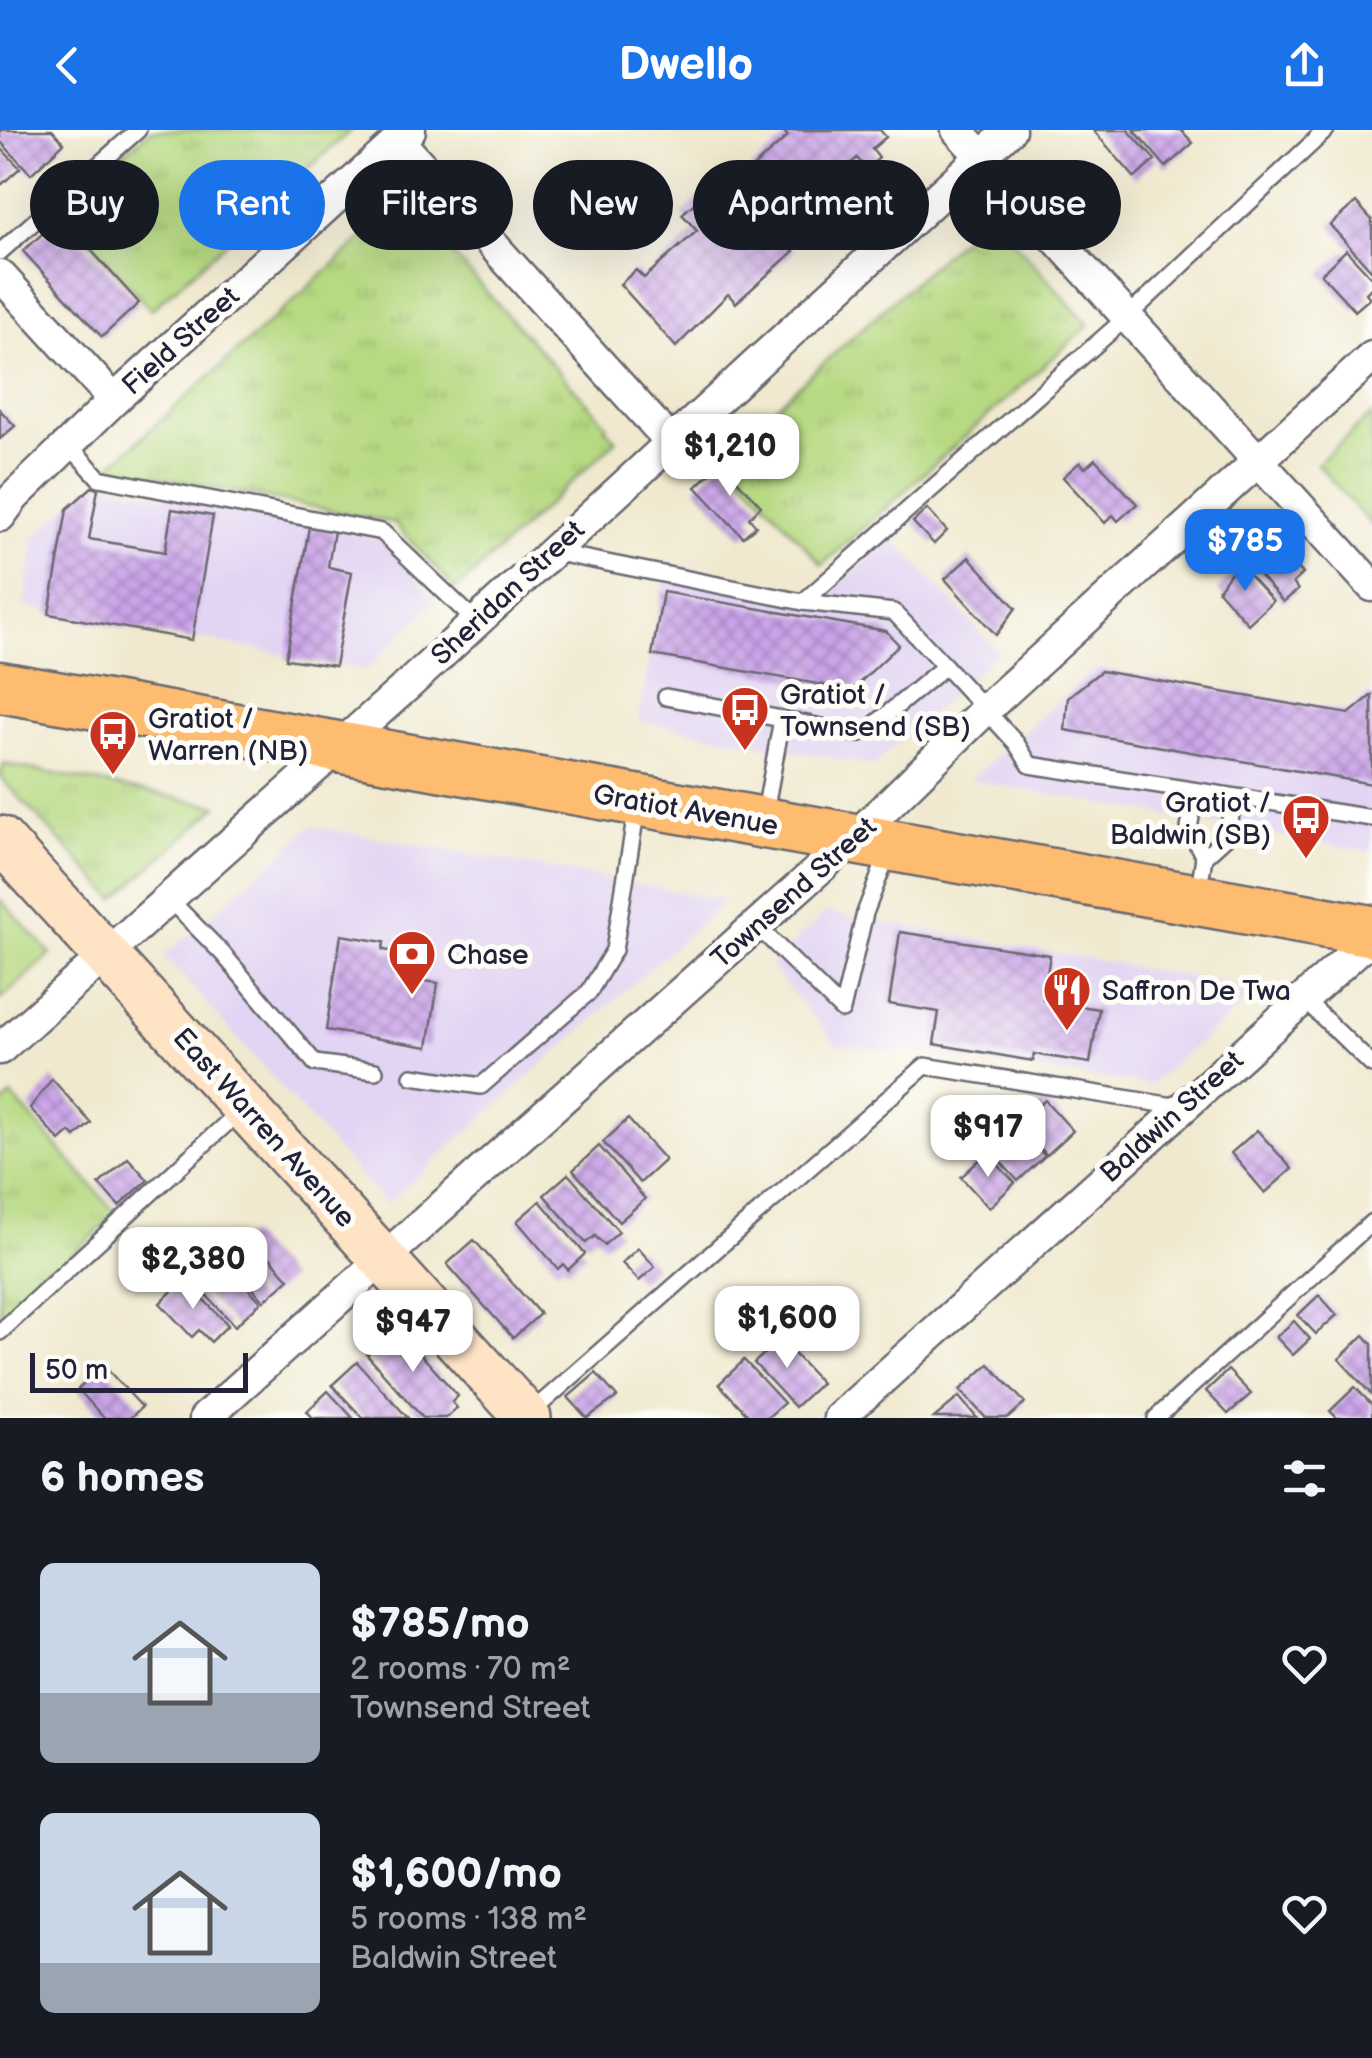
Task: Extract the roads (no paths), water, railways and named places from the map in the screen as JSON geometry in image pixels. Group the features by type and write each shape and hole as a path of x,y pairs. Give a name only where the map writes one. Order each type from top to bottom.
{"main road":[{"name":"Gratiot Avenue","path":"0,687 873,840 1201,878 1372,934"},
{"name":"East Warren Avenue","path":"0,839 247,1105 527,1417"}],"street":[{"path":"957,130 1372,586"},
{"name":"Sheridan Street","path":"0,1049 408,686 474,620 1010,130"},
{"path":"404,135 670,441"},
{"name":"Field Street","path":"0,516 14,496 114,400 404,135"},
{"path":"0,275 114,400"},
{"name":"Townsend Street","path":"205,1418 756,925 873,840 983,712 1372,357"},
{"name":"Baldwin Street","path":"839,1418 1372,934"}],"lane":[{"path":"0,252 138,130"},
{"path":"803,602 1127,317 1326,130"},
{"path":"68,445 99,478 382,532 474,620"},
{"path":"549,552 803,602 894,612 983,712 1016,743 1030,765 1372,818"},
{"path":"666,697 857,734 867,732 945,666"},
{"path":"763,822 782,718"},
{"path":"1195,793 1188,829 1201,878"},
{"path":"1201,878 1227,836 1234,799"},
{"path":"412,1076 481,1086 589,992 614,950 638,800"},
{"path":"756,925 842,1010 866,913 873,840"},
{"path":"168,898 224,954 314,1063 376,1071"},
{"path":"1304,999 1372,1065"},
{"path":"527,1417 924,1066 1180,1107"},
{"path":"0,1332 247,1105"},
{"path":"1156,1418 1372,1222"}],"place":[{"name":"Gratiot / Townsend (SB)","path":"745,752"},
{"name":"Gratiot / Warren (NB)","path":"113,776"},
{"name":"Gratiot / Baldwin (SB)","path":"1306,860"},
{"name":"Chase","path":"412,996"},
{"name":"Saffron De Twa","path":"1067,1032"}]}
